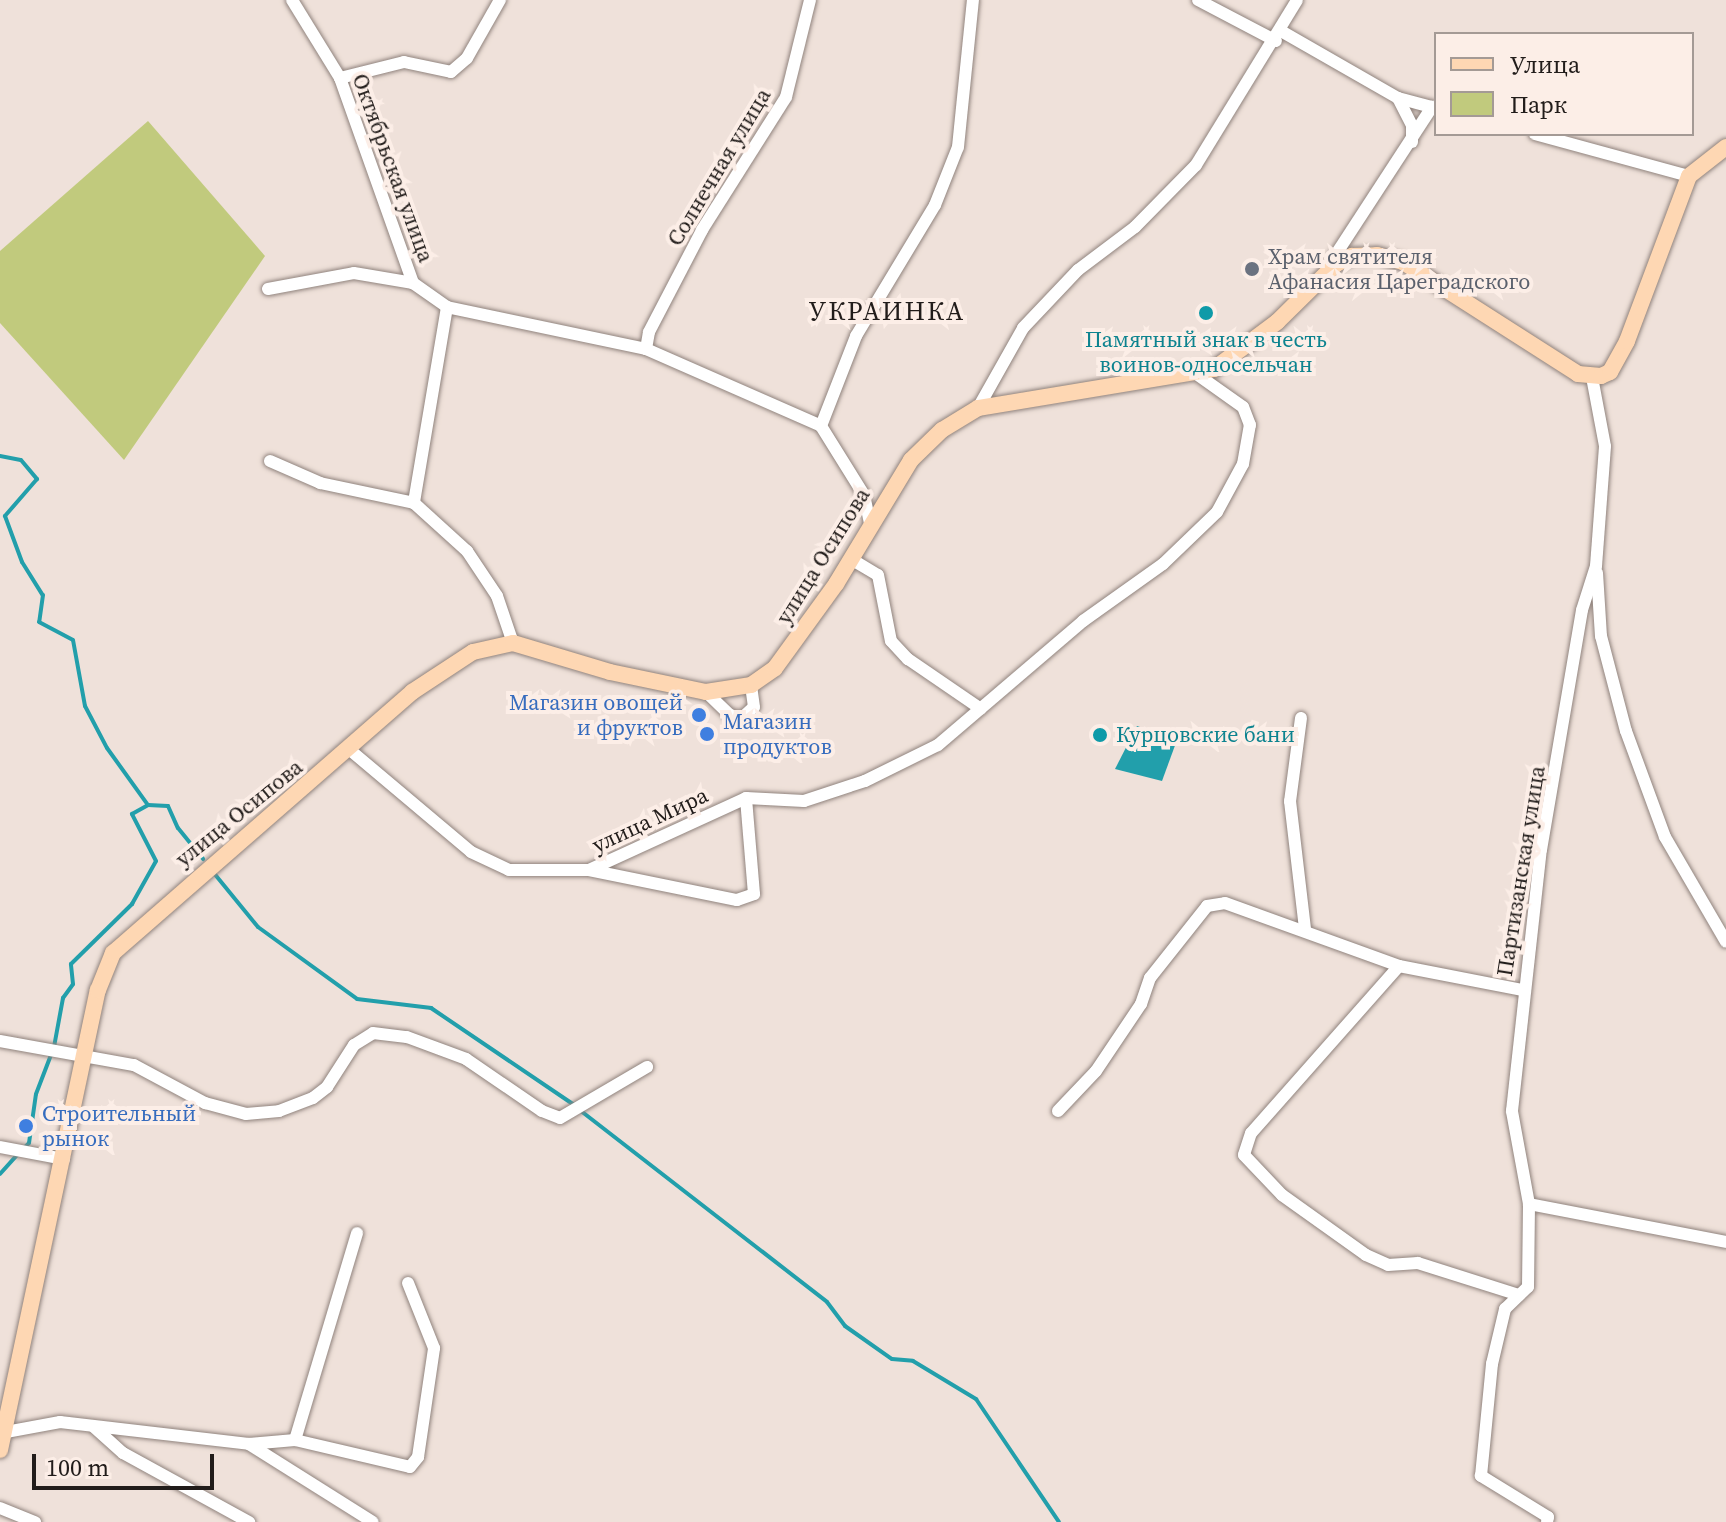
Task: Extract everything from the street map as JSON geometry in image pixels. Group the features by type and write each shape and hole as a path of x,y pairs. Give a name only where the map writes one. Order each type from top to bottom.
{"main road":[{"path":"1592,377 1610,372 1621,356 1689,176 1726,147"},
{"name":"улица Осипова","path":"86,1055 103,971 113,953 199,872 444,670 473,652 513,643 610,672 706,692 751,685 775,668 851,559 911,460 942,430 978,408 1195,373 1235,357 1336,264 1364,254 1403,262 1578,374 1592,377"},
{"path":"0,1450 86,1055"}],"street":[{"name":"Октябрьская улица","path":"292,0 340,78 413,283 447,307"},
{"path":"340,78 404,62 451,72 467,58 500,0"},
{"name":"Солнечная улица","path":"646,349 649,332 702,230 786,97 810,0"},
{"path":"821,426 856,336 935,205 958,147 973,0"},
{"path":"1198,0 1278,36 1398,98 1434,108 1412,145 1319,278"},
{"path":"978,408 1023,328 1078,270 1135,227 1196,165 1278,36 1297,0"},
{"path":"1398,98 1412,126 1412,145"},
{"path":"1542,136 1689,176"},
{"path":"268,289 354,273 413,283"},
{"path":"414,503 447,307 646,349 821,426 864,495 870,524"},
{"name":"улица Мира","path":"350,750 471,852 509,870 589,870 746,798 804,801 865,781 938,745 1083,621 1163,564 1217,512 1243,464 1250,425 1243,407 1195,373"},
{"name":"Партизанская улица","path":"1547,1522 1548,1517 1481,1476 1492,1364 1505,1309 1528,1287 1529,1204 1512,1111 1522,990 1582,610 1596,566 1605,446 1592,377"},
{"path":"270,461 320,483 414,503 467,551 497,596 513,643"},
{"path":"851,559 878,575 891,641 908,659 981,709"},
{"path":"1596,566 1601,636 1626,731 1665,837 1726,942"},
{"path":"706,692 730,715 742,718 754,707 751,685"},
{"path":"1301,718 1290,801 1305,928"},
{"path":"589,870 737,900 754,894 746,798"},
{"path":"1058,1111 1096,1071 1141,1004 1150,978 1207,906 1225,903 1305,928 1399,966 1522,990"},
{"path":"1399,966 1251,1133 1244,1155 1282,1195 1366,1255 1388,1265 1418,1263 1519,1295"},
{"path":"0,1041 86,1055 145,1069 219,1108 262,1114 313,1098 327,1087 354,1045 373,1033 407,1037 466,1059 542,1111 560,1118 647,1067"},
{"path":"0,1147 64,1159"},
{"path":"1529,1204 1726,1242"},
{"path":"295,1440 357,1233"},
{"path":"6,1432 60,1422 249,1444 295,1440 410,1467 418,1457 434,1348 408,1283"},
{"path":"94,1427 123,1453 249,1522"},
{"path":"249,1444 373,1522"},
{"path":"0,1508 35,1522"}],"green space":[{"path":"148,121 265,256 124,460 0,323 0,251"}],"water":[{"path":"1137,726 1177,740 1162,781 1115,769"}],"waterway":[{"path":"0,456 21,460 37,479 5,516 22,562 43,595 39,622 73,640 85,706 107,748 148,805 168,806 178,828 203,859"},
{"path":"23,1149 29,1143 36,1094 54,1047 63,998 73,984 71,964 132,904 156,861 132,814 148,805"},
{"path":"213,872 258,927 357,999 431,1008 574,1105"},
{"path":"581,1111 827,1302 845,1326 892,1359 913,1361 976,1399 1059,1522"},
{"path":"0,1174 17,1155"}],"place":[{"name":"Храм святителя Афанасия Цареградского","path":"1252,269"},
{"name":"Памятный знак в честь воинов-односельчан","path":"1206,313"},
{"name":"Магазин овощей и фруктов","path":"699,715"},
{"name":"Магазин продуктов","path":"707,734"},
{"name":"Курцовские бани","path":"1100,735"},
{"name":"Строительный рынок","path":"26,1126"}],"district":[{"name":"УКРАИНКА","path":"887,312"}]}
